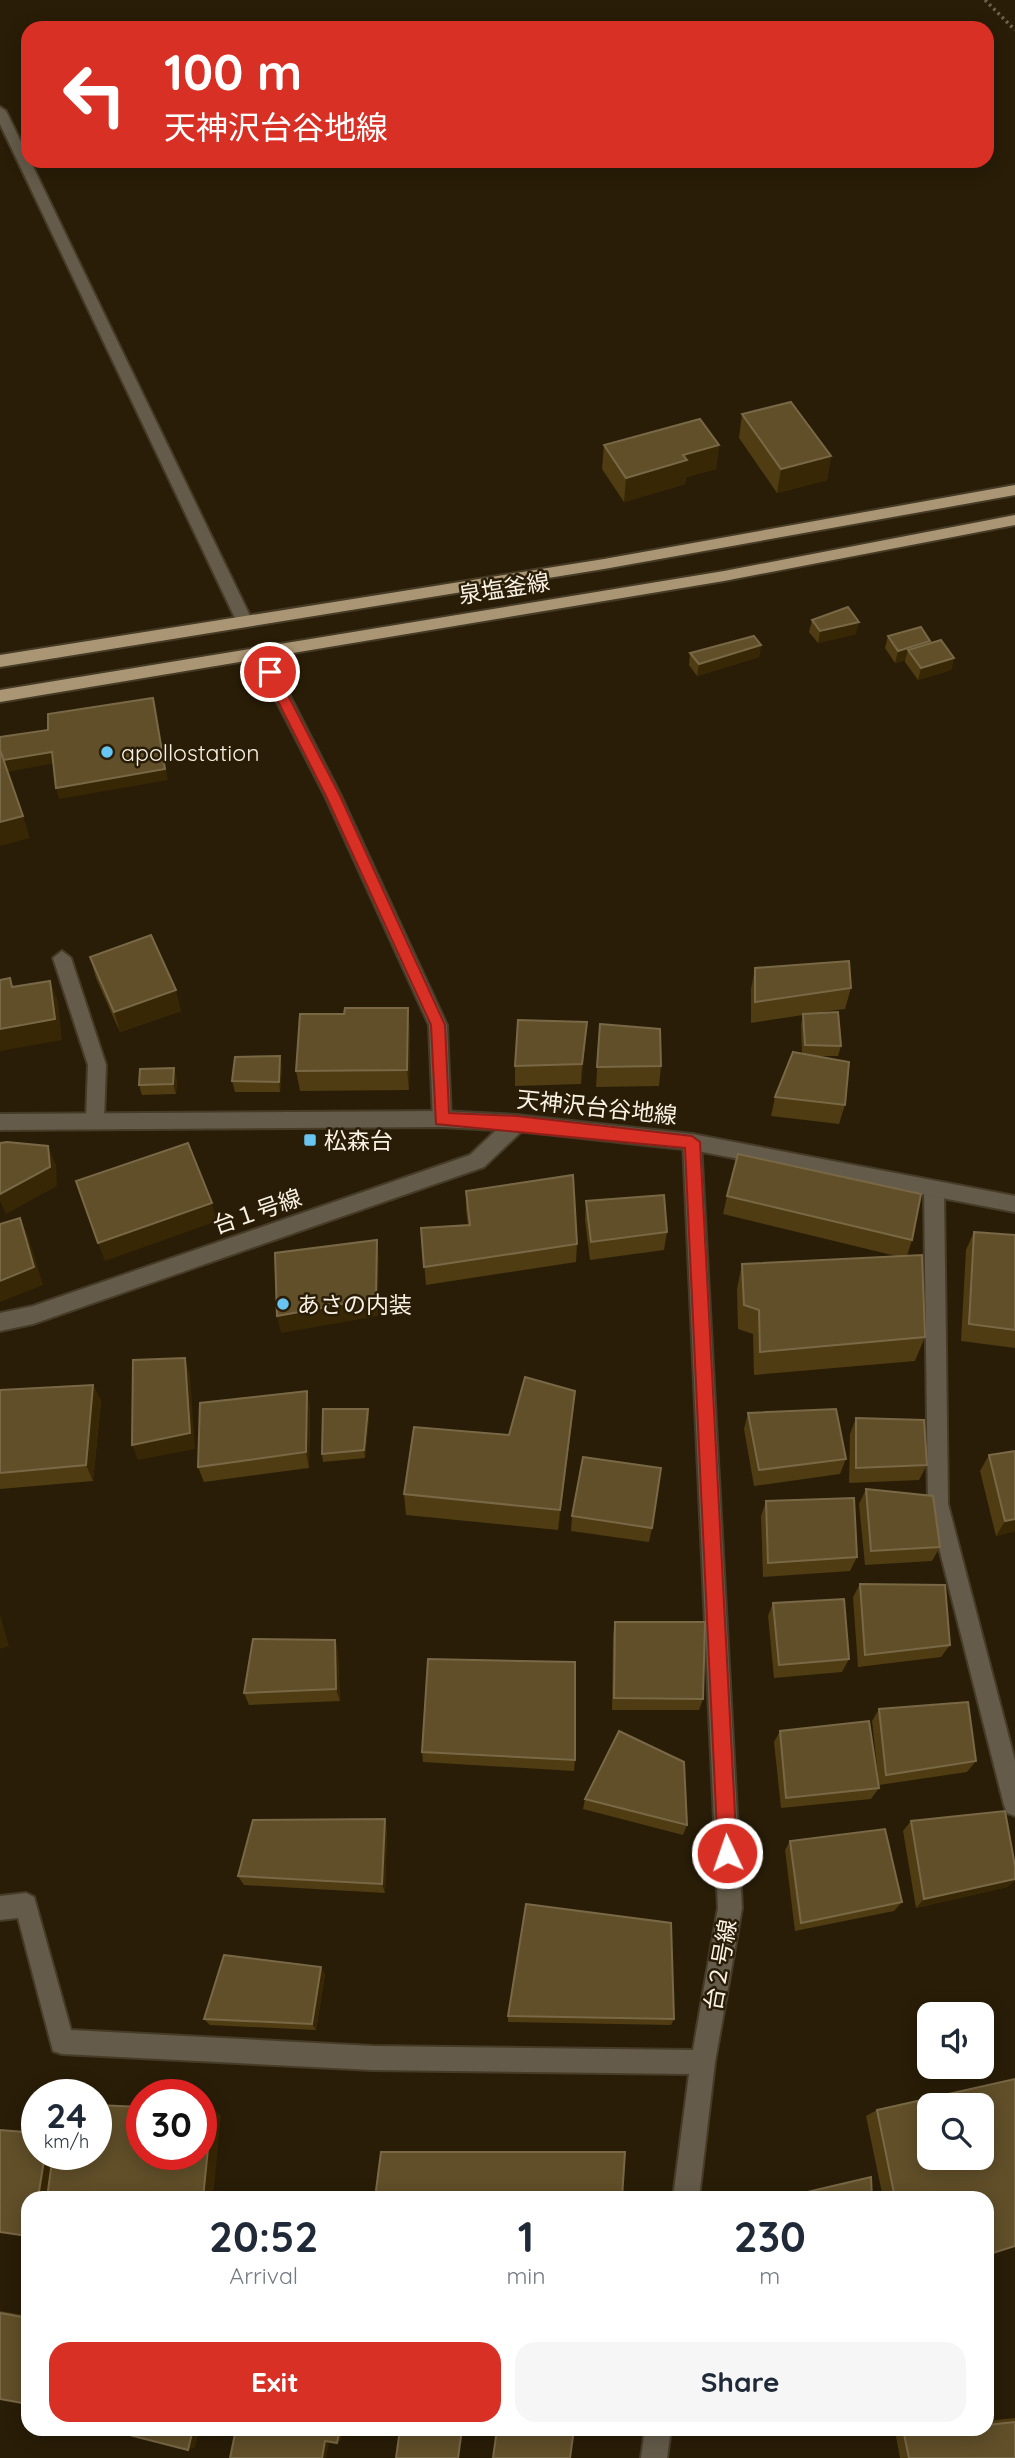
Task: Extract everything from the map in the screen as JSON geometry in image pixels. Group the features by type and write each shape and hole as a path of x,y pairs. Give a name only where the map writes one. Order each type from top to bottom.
{"main road":[{"name":"泉塩釜線","path":"0,661 604,564 1015,489"},
{"name":"泉塩釜線","path":"0,696 724,576 1015,520"}],"street":[{"path":"0,111 21,155"},
{"path":"27,168 244,620"},
{"path":"259,651 333,796 438,1025 442,1119"},
{"path":"62,958 97,1065 95,1120"},
{"name":"天神沢台谷地線","path":"0,1122 442,1119 517,1123 692,1142 1015,1204"},
{"name":"台１号線","path":"0,1322 33,1315 477,1161 517,1123"},
{"name":"台２号線","path":"687,2191 703,2062 730,1908 692,1142"},
{"path":"934,1189 938,1504 1015,1805"},
{"path":"0,1908 26,1905 62,2042 372,2058 703,2062"},
{"path":"654,2458 657,2436"}],"path":[{"path":"985,0 1015,30"}],"building":[{"path":"791,402 831,456 781,469 742,414"},
{"path":"700,419 719,445 683,455 687,460 626,478 604,445"},
{"path":"848,607 859,622 820,631 812,620"},
{"path":"921,627 930,641 898,651 888,636"},
{"path":"754,636 761,645 699,664 690,653"},
{"path":"941,640 954,658 921,668 908,650"},
{"path":"153,698 165,769 56,788 52,752 4,760 0,750 0,737 48,730 48,714"},
{"path":"0,750 23,816 0,822"},
{"path":"151,935 176,990 114,1012 90,957"},
{"path":"849,961 851,988 755,1002 755,968"},
{"path":"10,978 12,987 50,981 55,1019 0,1029 0,980"},
{"path":"345,1008 408,1008 407,1070 296,1071 300,1014 344,1014"},
{"path":"838,1012 841,1046 805,1045 803,1014"},
{"path":"518,1020 587,1022 582,1064 515,1066"},
{"path":"600,1024 660,1029 661,1066 597,1067"},
{"path":"793,1052 849,1062 845,1105 775,1097"},
{"path":"280,1056 279,1082 232,1081 235,1057"},
{"path":"174,1068 173,1084 139,1085 140,1069"},
{"path":"0,1143 48,1146 50,1167 0,1194"},
{"path":"188,1143 212,1203 98,1243 76,1181"},
{"path":"738,1154 921,1194 912,1240 727,1196"},
{"path":"573,1175 577,1244 424,1267 421,1228 470,1225 466,1191"},
{"path":"664,1195 667,1232 591,1242 586,1201"},
{"path":"20,1218 34,1267 0,1281 0,1224"},
{"path":"974,1232 1015,1235 1015,1330 969,1324"},
{"path":"377,1240 376,1298 277,1316 275,1253"},
{"path":"922,1255 925,1337 760,1352 759,1310 744,1305 742,1264"},
{"path":"185,1358 190,1433 132,1445 133,1360"},
{"path":"525,1377 575,1391 560,1510 404,1494 414,1427 509,1435"},
{"path":"93,1385 86,1465 0,1473 0,1390"},
{"path":"307,1391 306,1452 198,1467 200,1403"},
{"path":"323,1409 368,1409 364,1450 322,1454"},
{"path":"836,1409 846,1459 759,1470 748,1413"},
{"path":"856,1418 924,1420 927,1465 856,1468"},
{"path":"1015,1451 1015,1519 1005,1521 989,1455"},
{"path":"583,1457 661,1468 652,1528 572,1516"},
{"path":"866,1489 933,1496 940,1547 871,1551"},
{"path":"854,1498 857,1557 768,1563 766,1501"},
{"path":"860,1584 945,1585 950,1645 865,1655"},
{"path":"844,1599 849,1659 779,1665 773,1603"},
{"path":"615,1622 705,1622 703,1699 614,1698"},
{"path":"253,1639 335,1640 336,1689 244,1693"},
{"path":"428,1659 575,1662 575,1760 422,1752"},
{"path":"968,1702 976,1761 886,1775 879,1709"},
{"path":"869,1721 879,1788 786,1798 780,1731"},
{"path":"619,1731 684,1762 687,1825 585,1799"},
{"path":"1005,1811 1015,1879 924,1899 911,1821"},
{"path":"385,1819 382,1884 238,1876 253,1820"},
{"path":"885,1829 902,1902 801,1923 790,1841"},
{"path":"526,1904 671,1923 674,2019 508,2016"},
{"path":"224,1955 321,1967 312,2024 204,2019"},
{"path":"1015,2079 1015,2246 994,2253 994,2191 894,2191 877,2110 917,2101 917,2170 994,2170 994,2093 953,2093"},
{"path":"112,2106 126,2106 126,2170 206,2170 204,2191 48,2191 51,2170 112,2170"},
{"path":"0,2130 21,2132 21,2170 42,2170 39,2191 21,2191 21,2235 0,2232"},
{"path":"381,2152 625,2152 622,2191 376,2191"},
{"path":"871,2177 872,2191 811,2191"},
{"path":"0,2313 21,2317 21,2403 0,2399"},
{"path":"1015,2422 1015,2458 909,2458 904,2436 994,2436 994,2424"},
{"path":"133,2436 191,2436 188,2450"},
{"path":"235,2436 338,2436 337,2443 325,2441 322,2458 230,2458"},
{"path":"399,2436 461,2436 458,2458 396,2458"},
{"path":"496,2436 573,2436 570,2458 493,2458"}],"place":[{"name":"apollostation","path":"107,752"},
{"name":"松森台","path":"310,1140"},
{"name":"あさの内装","path":"283,1304"}],"route":[{"path":"270,672 333,796 438,1025 442,1119 517,1123 692,1142 727,1853"}]}
